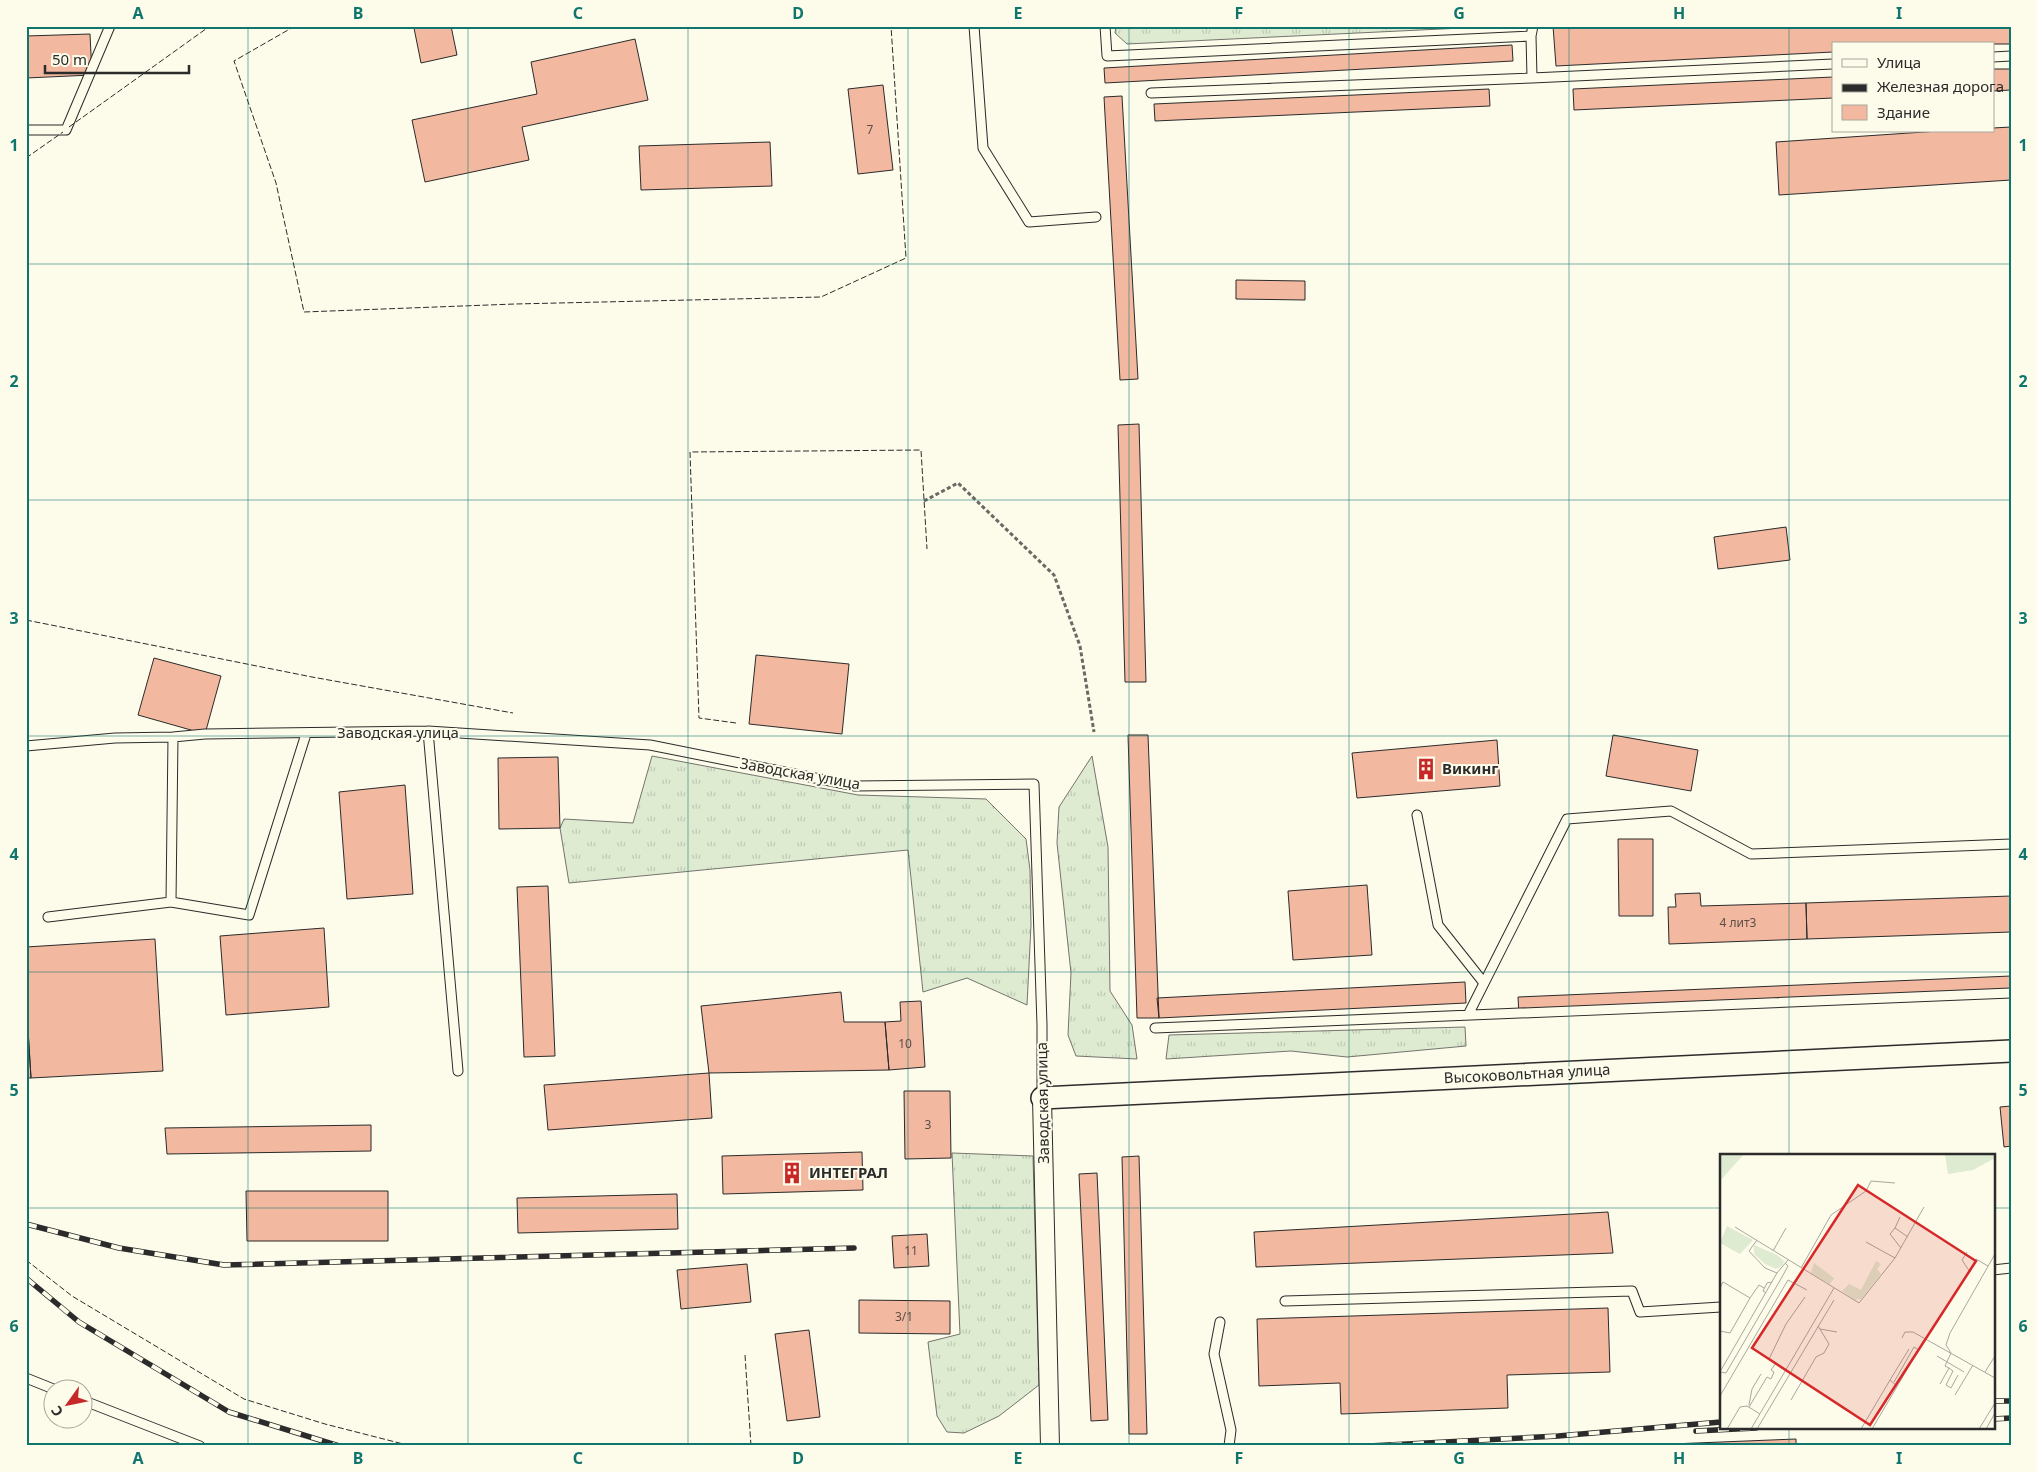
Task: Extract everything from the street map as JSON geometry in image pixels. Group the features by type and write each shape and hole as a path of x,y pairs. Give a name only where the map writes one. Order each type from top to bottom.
{"street":[{"name":"Высоковольтная улица","path":"1042,1098 2011,1051"},
{"name":"Заводская улица","path":"1042,1098 1050,1446"}],"lane":[{"path":"26,130 66,130 110,26"},
{"path":"974,26 983,148 1029,222 1096,217"},
{"path":"1105,26 1107,56 1532,31 1532,78"},
{"path":"1994,57 2011,56"},
{"path":"1151,93 1832,64"},
{"path":"428,730 458,1071"},
{"name":"Заводская улица","path":"26,746 115,738 172,737 205,734 306,734 428,730 650,745 855,786 1034,784 1042,1015 1042,1098"},
{"path":"48,917 171,902 249,915 306,734"},
{"path":"171,902 172,737"},
{"path":"1468,1015 1566,819 1671,811 1751,854 2011,844"},
{"path":"1417,815 1438,925 1484,983"},
{"path":"1155,1028 2011,993"},
{"path":"1994,1270 2011,1268"},
{"path":"1285,1301 1632,1291 1640,1312 1720,1307"},
{"path":"1220,1322 1214,1354 1231,1430 1229,1446"},
{"path":"26,1378 42,1384"},
{"path":"92,1404 200,1446"}],"path":[{"path":"924,501 958,483 1054,575 1080,646 1094,732"}],"green space":[{"path":"1116,26 1504,26 1127,44 1115,33"},
{"path":"652,756 858,795 986,799 1026,839 1030,870 1031,925 1027,1005 967,978 923,992 908,850 569,883 560,828 564,819 633,823"},
{"path":"1092,756 1108,847 1110,991 1132,1025 1137,1059 1076,1056 1068,1035 1071,973 1057,843 1059,807"},
{"path":"1465,1027 1466,1046 1347,1057 1291,1051 1166,1059 1169,1035"},
{"path":"952,1153 1033,1156 1039,1385 999,1416 964,1433 947,1432 937,1416 928,1342 960,1334"}],"building":[{"path":"451,26 457,55 421,63 414,28"},
{"path":"1553,26 2011,26 2011,44 1994,44 1994,42 1832,42 1832,52 1556,66"},
{"path":"90,34 92,75 26,78 26,36"},
{"path":"635,39 648,100 522,127 529,160 425,182 412,120 537,94 531,62"},
{"path":"1512,45 1513,61 1105,83 1104,68"},
{"path":"1994,69 2011,69 2011,90 1994,91"},
{"path":"1832,77 1832,98 1574,110 1573,89"},
{"path":"883,85 893,170 858,174 848,89"},
{"path":"1489,89 1490,106 1155,121 1154,104"},
{"path":"1122,96 1138,379 1120,380 1104,97"},
{"path":"2011,127 2011,180 1779,195 1776,142 1924,132 1994,132 1994,128"},
{"path":"770,142 772,186 641,190 639,146"},
{"path":"1236,280 1305,281 1305,300 1236,299"},
{"path":"1139,424 1146,682 1125,682 1118,425"},
{"path":"1786,527 1790,560 1718,569 1714,537"},
{"path":"756,655 849,664 842,734 749,724"},
{"path":"154,658 221,676 205,734 138,715"},
{"path":"1128,735 1148,735 1159,1018 1137,1018"},
{"path":"1613,735 1698,750 1691,791 1606,776"},
{"name":"Викинг","path":"1497,740 1500,786 1357,798 1352,753"},
{"path":"558,757 560,828 499,829 498,758"},
{"path":"405,785 413,894 347,899 339,792"},
{"path":"1618,839 1653,839 1653,916 1619,916"},
{"path":"1367,885 1372,955 1293,960 1288,891"},
{"path":"548,886 555,1056 524,1057 517,887"},
{"path":"1700,893 1701,906 1806,903 1807,939 1669,944 1668,907 1676,907 1675,894"},
{"path":"2011,896 2011,932 1807,939 1806,903"},
{"path":"324,928 329,1007 226,1015 220,936"},
{"path":"155,939 163,1071 31,1078 26,998 26,947"},
{"path":"2011,976 2011,995 1519,1016 1518,997"},
{"path":"1465,982 1466,1003 1159,1018 1157,998"},
{"path":"841,992 844,1022 885,1022 889,1070 709,1073 701,1006"},
{"path":"26,998 31,1078 26,1078"},
{"path":"921,1001 925,1067 889,1070 885,1022 901,1021 900,1002"},
{"path":"709,1073 712,1118 548,1130 544,1085"},
{"path":"904,1091 950,1091 951,1158 905,1159"},
{"path":"2011,1106 2011,1146 2004,1147 2000,1107"},
{"path":"371,1125 371,1151 167,1154 165,1128"},
{"name":"ИНТЕГРАЛ","path":"862,1152 863,1190 723,1194 722,1156"},
{"path":"1139,1156 1147,1434 1129,1434 1122,1157"},
{"path":"1097,1173 1108,1420 1091,1421 1079,1174"},
{"path":"246,1191 388,1191 388,1241 247,1241"},
{"path":"677,1194 678,1229 518,1233 517,1198"},
{"path":"1608,1212 1613,1253 1256,1267 1254,1232"},
{"path":"927,1234 929,1266 894,1268 892,1236"},
{"path":"747,1264 751,1302 681,1309 677,1270"},
{"path":"859,1300 950,1301 950,1334 859,1333"},
{"path":"1608,1308 1610,1372 1507,1375 1508,1408 1341,1414 1340,1383 1259,1386 1257,1319"},
{"path":"809,1330 820,1417 787,1421 775,1334"},
{"path":"1796,1439 1796,1446 1621,1446"}],"railway":[{"path":"26,1224 119,1248 224,1265 854,1248"},
{"path":"26,1278 79,1322 229,1412 339,1446"},
{"path":"1994,1401 2011,1401"},
{"path":"1994,1419 2011,1418"},
{"path":"1369,1446 1558,1436 1720,1422"},
{"path":"1696,1431 1720,1430"}],"fence":[{"path":"69,127 210,26"},
{"path":"295,26 234,61 276,183 304,312 515,304 821,297 906,258 891,26"},
{"path":"26,158 63,132"},
{"path":"736,723 699,718 690,452 921,450 927,549"},
{"path":"26,620 312,677 513,713"},
{"path":"26,1260 72,1296 244,1399 325,1424 411,1446"},
{"path":"745,1355 751,1446"}],"place":[{"name":"Викинг","path":"1426,769"},
{"name":"ИНТЕГРАЛ","path":"792,1173"}]}
